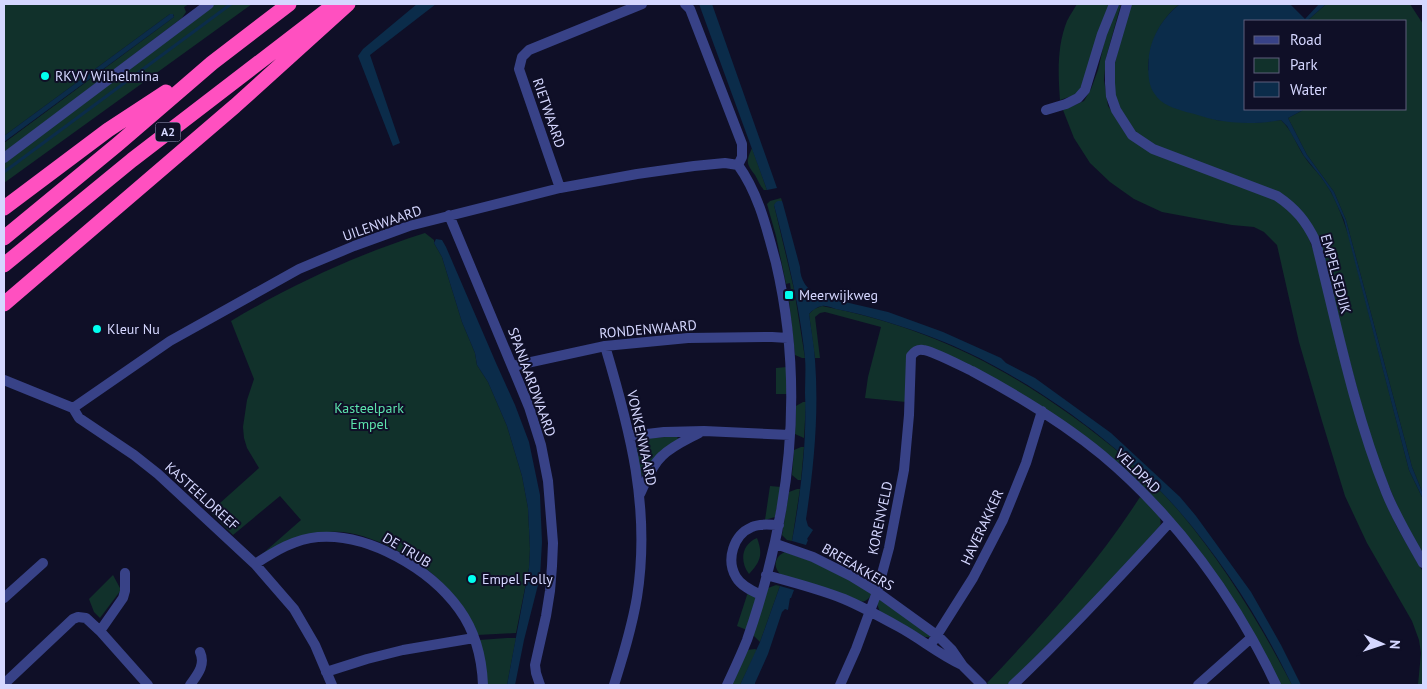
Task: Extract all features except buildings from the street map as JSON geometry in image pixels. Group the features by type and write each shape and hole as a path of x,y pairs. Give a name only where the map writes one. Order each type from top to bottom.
{"highway":[{"name":"A2","path":"4,208 108,130 212,62 289,4"},
{"name":"A2","path":"4,265 132,160 335,4"},
{"name":"A2","path":"4,304 235,106 348,4"},
{"name":"A2","path":"4,238 118,144 212,62"}],"street":[{"path":"4,158 208,4"},
{"name":"RIETWAARD","path":"560,188 520,69 522,57 529,50 642,4"},
{"path":"685,4 690,9 742,144 742,157 738,165 747,176 767,226 783,295 791,364 790,435 786,484 776,544 746,641 728,685"},
{"path":"1046,110 1078,98 1085,90 1102,34 1114,4"},
{"name":"EMPELSEDIJK","path":"1127,4 1110,62 1110,90 1116,110 1132,135 1153,149 1277,196 1290,204 1304,220 1316,242 1364,431 1386,493 1423,563"},
{"name":"UILENWAARD","path":"73,408 170,342 299,269 354,246 409,226 560,188 694,166 725,163 738,165"},
{"name":"SPANJAARDWAARD","path":"449,215 529,407 541,445 548,481 553,543 550,591 535,665 540,685"},
{"name":"RONDENWAARD","path":"513,366 605,346 688,338 788,338"},
{"name":"VONKENWAARD","path":"605,346 630,436 640,495 642,533 637,596 631,627 614,685"},
{"name":"VELDPAD","path":"916,351 924,350 963,367 1007,390 1042,412 1101,455 1143,493 1196,554 1222,591 1251,638 1276,685"},
{"name":"KORENVELD","path":"840,685 870,612 889,548 904,470 909,415 911,356 916,351"},
{"name":"KASTEELDREEF","path":"4,380 73,408 79,418 134,455 158,474 255,564 294,609 314,645 332,685"},
{"name":"HAVERAKKER","path":"930,646 974,578 1003,520 1026,463 1042,412"},
{"path":"630,436 664,432 704,431 790,435"},
{"path":"640,495 660,457 678,443 704,431"},
{"path":"1013,685 1048,652 1170,522"},
{"path":"761,595 748,588 736,578 731,563 731,554 738,538 753,526 762,524 779,525"},
{"name":"DE TRUB","path":"255,564 274,552 298,541 317,537 350,538 369,544 402,560 417,569 439,587 459,610 474,638 480,655 483,685"},
{"name":"BREEAKKERS","path":"776,544 813,557 851,576 877,592 938,636 982,685"},
{"path":"4,598 43,563"},
{"path":"100,631 124,598 126,591 125,573"},
{"name":"BREEAKKERS","path":"766,575 844,599 901,628 946,658 963,666"},
{"path":"6,684 73,619 78,617 86,618 100,631 148,685"},
{"path":"326,672 403,650 474,638"},
{"path":"1198,685 1251,638"},
{"path":"190,685 200,670 202,659 200,652"}],"green space":[{"name":"RKVV Wilhelmina","path":"4,4 189,4 184,7 186,12 182,18 4,153 4,143 174,17 174,15 170,14 4,136"},
{"path":"215,4 252,4 4,183 4,162"},
{"path":"1077,4 1110,4 1089,69 1078,94 1060,100 1061,40 1067,21"},
{"path":"1117,4 1121,4 1106,58 1104,80 1108,106 1131,138 1274,199 1296,214 1308,236 1316,258 1379,488 1397,527 1423,572 1423,685 1418,685 1421,653 1419,640 1412,621 1367,543 1345,496 1299,342 1277,245 1264,232 1254,227 1232,225 1162,212 1134,199 1110,182 1090,163 1074,138 1063,110 1084,101 1091,89 1098,70 1107,30"},
{"path":"1129,4 1180,4 1166,17 1156,33 1150,51 1148,70 1216,120 1255,123 1281,120 1334,198 1349,237 1409,470 1423,499 1423,556 1404,522 1373,448 1330,287 1300,210 1142,139 1128,124 1115,98 1114,67"},
{"path":"1326,4 1410,4 1423,24 1423,494 1412,467 1346,220 1334,192 1307,155 1288,118 1303,110 1407,110 1407,20 1308,20"},
{"path":"752,148 767,190 764,190 749,165 748,160"},
{"path":"781,198 782,201 774,205 794,289 805,358 795,355 789,300 792,300 790,283 786,284 767,204 770,201"},
{"name":"Kasteelpark Empel","path":"425,233 434,240 442,257 462,322 475,353 477,365 488,382 507,426 522,476 528,508 530,549 529,568 516,633 477,635 452,596 433,574 391,547 358,535 330,532 260,556 301,520 280,496 233,535 210,512 259,468 247,448 243,427 247,400 254,379 231,321 325,271"},
{"path":"822,306 890,323 922,334 984,361 1043,396 1115,449 1167,498 1211,552 1254,617 1292,685 1280,685 1202,557 1072,429 918,345 906,402 865,398 868,377 881,327 825,312 820,313 815,317 820,358 815,358 809,314 814,309"},
{"path":"787,367 787,394 776,394 776,368"},
{"path":"806,402 804,438 795,434 796,406"},
{"path":"677,436 678,439 643,476 637,457 637,447 640,439"},
{"path":"804,447 801,480 798,480 792,475 794,450"},
{"path":"770,486 781,487 775,517 765,520"},
{"path":"800,489 792,541 787,540 782,535 789,492"},
{"path":"1140,497 1158,513 1161,522 1160,526 1105,587 1007,685 989,685 987,683 1028,639 1087,570"},
{"path":"757,538 760,557 749,574 744,564 744,553 748,544"},
{"path":"785,552 825,566 872,593 870,597 859,602 781,575 776,569 776,562 779,556"},
{"path":"113,575 121,590 100,618 94,612 89,599"},
{"path":"776,585 780,586 760,642 753,635 768,588"},
{"path":"748,592 756,598 747,630 737,626"},
{"path":"878,598 931,635 930,637 925,637 880,612 877,604"},
{"path":"516,638 507,685 487,685 479,640"},
{"path":"747,650 757,650 740,685 732,685"}],"water":[{"path":"417,4 436,4 370,55 400,143 393,146 358,56 363,49"},
{"path":"699,4 712,4 777,188 767,190"},
{"path":"1180,4 1290,4 1305,19 1319,4 1326,4 1308,20 1244,20 1244,110 1303,110 1288,118 1307,155 1334,192 1346,220 1412,467 1423,494 1423,499 1409,470 1344,220 1331,192 1304,156 1287,126 1281,120 1248,123 1212,119 1168,106 1157,97 1149,80 1149,55 1156,33"},
{"path":"170,14 173,14 174,17 4,142 4,136"},
{"path":"778,201 782,201 783,204 803,280 815,294 888,312 943,332 1001,358 1006,363 1035,378 1111,433 1180,497 1196,516 1251,592 1301,685 1292,685 1255,616 1227,573 1196,531 1156,486 1101,437 1040,393 976,356 907,328 825,306 816,308 809,314 815,354 816,420 806,519 808,526 813,530 807,539 806,545 792,541 801,486 804,449 805,362 796,300 774,205"},
{"path":"436,239 442,240 446,247 515,405 529,442 540,495 542,542 540,577 515,685 507,685 529,568 528,508 522,476 507,426 488,382 477,365 475,353 462,322 442,257 434,243"},
{"path":"780,586 794,590 790,598 788,610 785,609 782,612 755,685 740,685 760,642"}],"waterway":[{"path":"4,172 231,4"}],"place":[{"name":"RKVV Wilhelmina","path":"45,76"},
{"name":"Meerwijkweg","path":"789,295"},
{"name":"Kleur Nu","path":"97,329"},
{"name":"Empel Folly","path":"472,579"}]}
